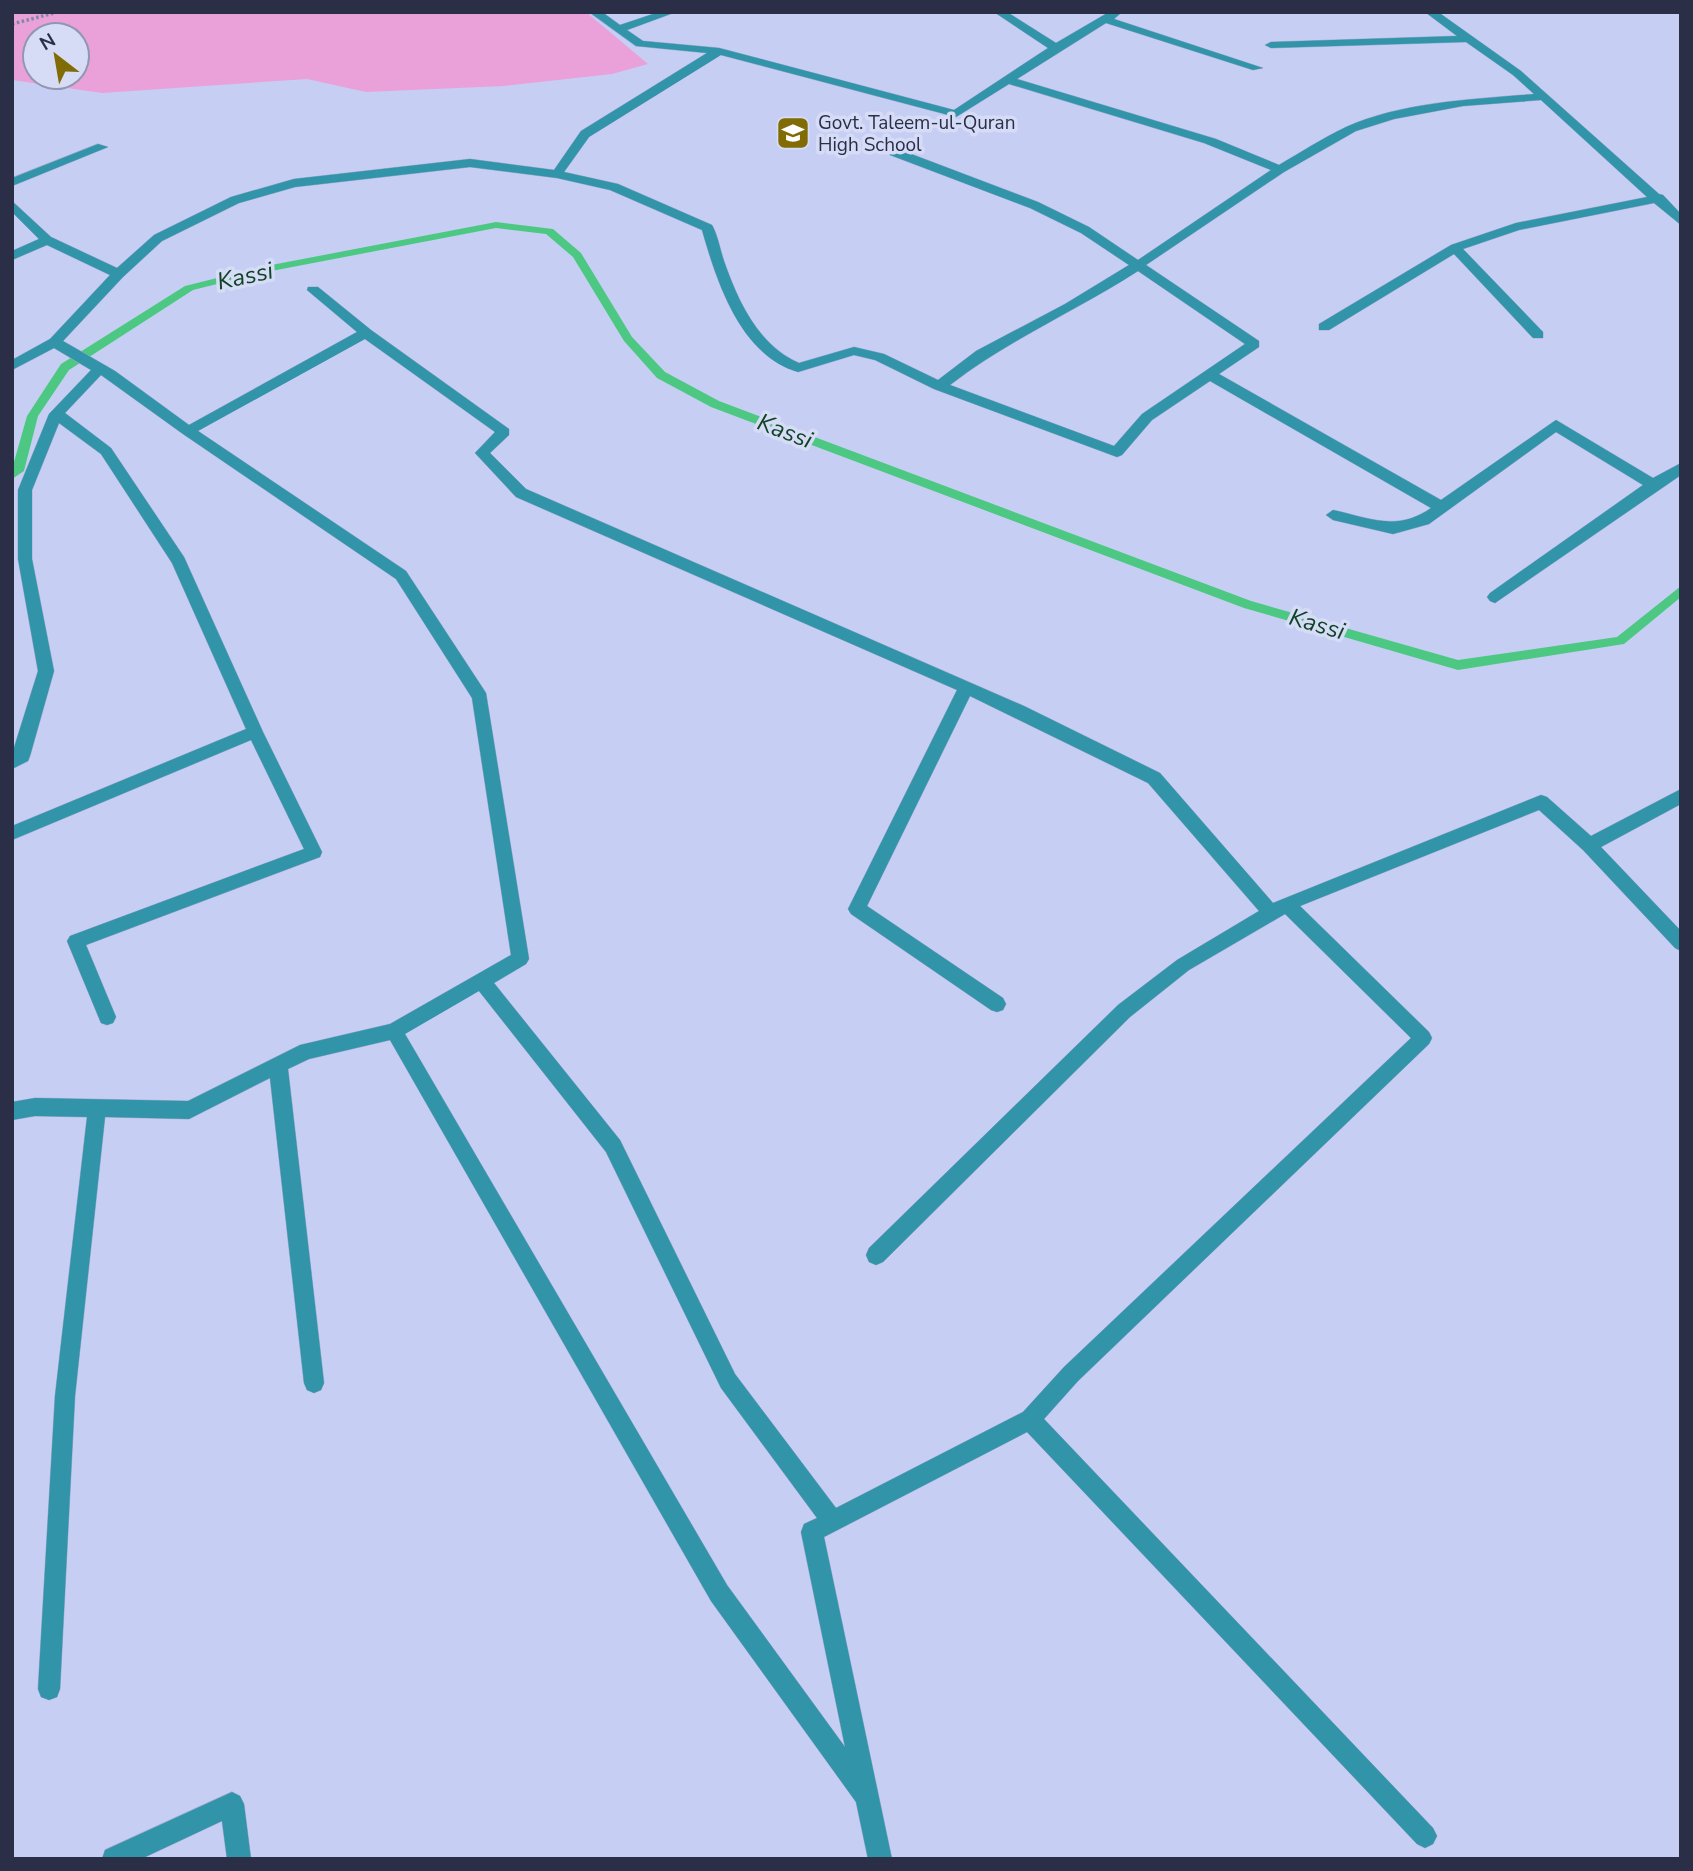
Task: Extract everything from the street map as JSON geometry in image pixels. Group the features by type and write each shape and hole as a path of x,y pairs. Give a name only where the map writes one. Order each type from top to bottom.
{"street":[{"path":"594,12 640,44 719,51 956,114 1056,48 1112,16 1257,68"},
{"path":"618,29 671,12"},
{"path":"999,12 1056,48"},
{"path":"1430,12 1517,73 1541,97 1659,198 1681,221"},
{"path":"1271,45 1468,39"},
{"path":"557,174 585,134 719,51"},
{"path":"1008,80 1210,141 1280,169"},
{"path":"939,386 981,355 1070,307 1280,169 1352,129 1392,116 1463,103 1541,97"},
{"path":"12,182 102,147"},
{"path":"12,366 55,342 118,274 158,238 235,200 294,183 470,163 557,174 614,187 708,228 719,271 751,329 774,356 798,368 854,351 879,358 939,386 1117,452 1147,417 1254,344 1085,230 1044,210 894,152"},
{"path":"1324,327 1455,248 1516,227 1659,198"},
{"path":"12,205 47,240 118,274"},
{"path":"12,256 47,240"},
{"path":"1455,248 1538,335"},
{"path":"313,290 366,333 504,432 482,453 521,492 1018,710 1154,778 1279,908 1423,1038 1071,1374 1030,1419 812,1532 880,1859"},
{"path":"188,431 366,333"},
{"path":"12,1111 35,1107 189,1110 306,1051 394,1031 520,959 480,697 401,575 100,368 68,352 55,342"},
{"path":"12,763 22,756 46,670 25,558 25,490 56,414 100,368"},
{"path":"1208,374 1443,508"},
{"path":"56,414 106,451 178,561 255,732 314,852 76,941 107,1017"},
{"path":"1333,515 1393,529 1424,520 1556,425 1653,485"},
{"path":"1495,597 1681,468"},
{"path":"966,687 857,909 997,1004"},
{"path":"12,833 255,732"},
{"path":"1589,845 1681,796"},
{"path":"876,1255 1124,1012 1183,965 1279,908 1541,802 1589,845 1681,943"},
{"path":"482,981 613,1146 728,1381 833,1521"},
{"path":"394,1031 719,1593 868,1798"},
{"path":"278,1065 314,1382"},
{"path":"49,1689 65,1396 97,1108"},
{"path":"1030,1419 1425,1836"},
{"path":"114,1859 232,1804 239,1859"}],"path":[{"path":"12,24 58,12"}],"shaded area":[{"path":"12,12 586,12 648,64 612,74 504,86 366,92 307,79 102,93 88,91 91,91 91,21 21,21 21,81 12,80"}],"waterway":[{"name":"Kassi","path":"12,475 18,471 33,416 65,367 189,288 261,270 496,225 549,231 577,255 628,339 661,375 715,404 1248,605 1458,665 1620,641 1681,590"}],"place":[{"name":"Govt. Taleem-ul-Quran High School","path":"793,133"}]}
